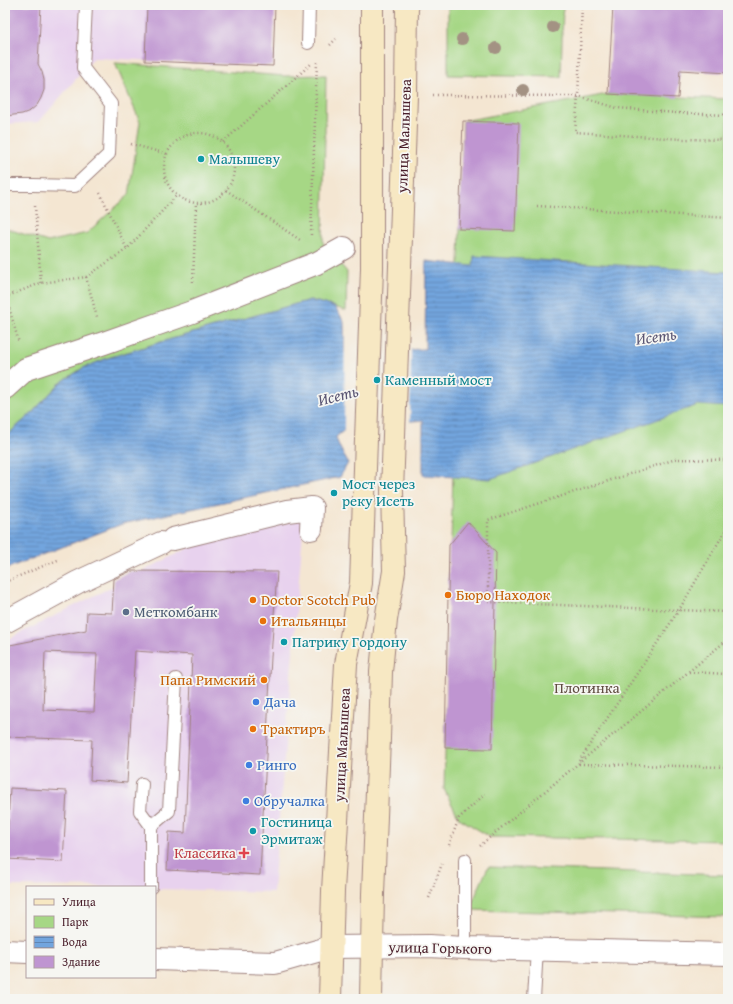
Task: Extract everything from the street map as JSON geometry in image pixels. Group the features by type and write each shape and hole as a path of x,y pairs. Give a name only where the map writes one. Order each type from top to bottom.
{"main road":[{"name":"улица Малышева","path":"330,999 333,891 346,664 361,583 372,268 372,5"},
{"name":"улица Малышева","path":"372,947 381,672 386,620 394,571 392,492 406,96 407,5"},
{"path":"371,999 372,947"}],"street":[{"path":"5,388 26,369 192,312 317,263 344,248"},
{"path":"5,622 78,582 167,541 287,511 312,508 311,529"},
{"name":"улица Горького","path":"156,959 275,963 331,946 428,946 728,954"},
{"path":"5,951 26,952"}],"lane":[{"path":"5,185 33,184 75,186 109,154 111,104 83,68 86,5"},
{"path":"308,43 309,5"},
{"path":"151,826 169,811 176,679"},
{"path":"142,784 140,811 151,826 151,886"},
{"path":"465,860 465,948"},
{"path":"534,999 536,950"}],"path":[{"path":"582,5 575,132 682,139 728,140"},
{"path":"327,49 336,39"},
{"path":"223,142 317,59 311,239"},
{"path":"428,95 578,96 617,108 676,113 728,115"},
{"path":"204,133 214,136 223,142 231,153 234,165 233,178 226,190 218,197 207,202 196,203 186,200 177,194 170,186 166,176 164,165 168,154 173,144 192,134 204,133"},
{"path":"109,138 168,154"},
{"path":"89,172 127,249"},
{"path":"33,184 41,283"},
{"path":"226,190 304,243"},
{"path":"26,369 5,297 41,283 86,277 127,249 177,194"},
{"path":"192,312 196,203"},
{"path":"537,206 728,218"},
{"path":"86,277 104,343"},
{"path":"728,460 676,459 488,520 488,602 728,612"},
{"path":"578,764 679,610 728,526"},
{"path":"5,582 60,559"},
{"path":"465,860 490,837 728,639"},
{"path":"689,672 728,674"},
{"path":"578,764 728,768"}],"shaded area":[{"path":"5,5 275,5 273,66 94,58 39,122 5,124"},
{"path":"304,519 273,892 156,889 156,886 5,886 5,641 208,538"}],"green space":[{"path":"448,5 563,5 561,77 448,75"},
{"path":"115,63 285,76 326,75 323,243 347,272 346,311 310,300 108,358 83,368 60,383 31,414 5,437 5,228 48,242 87,233 129,195 140,122"},
{"name":"Плотинка","path":"608,94 728,99 728,841 490,837 459,818 444,789 463,121"},
{"path":"488,867 728,875 728,917 469,910"}],"water":[{"name":"Исеть","path":"474,256 728,272 728,407 698,405 490,479 423,475 423,420 348,427 336,437 348,463 340,477 122,524 5,569 5,437 31,414 60,383 83,368 108,358 310,300 335,307 344,321 345,352 425,349 426,261 473,266"}],"pier":[{"path":"345,318 346,350 411,348 410,424 349,429 344,433"}],"building":[{"path":"5,5 41,5 38,64 44,80 44,90 37,105 30,111 22,114 5,116"},
{"path":"147,5 275,5 273,66 145,61"},
{"path":"613,5 728,5 728,73 680,70 678,98 608,94"},
{"path":"463,121 519,123 515,231 459,229"},
{"path":"468,522 496,553 492,749 445,748 449,545"},
{"path":"131,571 277,572 271,657 260,875 167,870 169,832 185,833 192,655 135,651 127,783 90,780 92,740 5,737 5,646 86,630 87,612 112,613 114,579","holes":["45,652 97,654 94,712 43,710"]},
{"path":"10,788 67,791 63,862 6,859"}],"place":[{"name":"Малышеву","path":"201,159"},
{"name":"Каменный мост","path":"377,380"},
{"name":"Мост через реку Исеть","path":"334,493"},
{"name":"Бюро Находок","path":"448,595"},
{"name":"Doctor Scotch Pub","path":"253,600"},
{"name":"Меткомбанк","path":"126,612"},
{"name":"Итальянцы","path":"263,621"},
{"name":"Патрику Гордону","path":"284,642"},
{"name":"Папа Римский","path":"264,680"},
{"name":"Дача","path":"256,702"},
{"name":"Трактиръ","path":"253,729"},
{"name":"Ринго","path":"249,765"},
{"name":"Обручалка","path":"246,801"},
{"name":"Гостиница Эрмитаж","path":"253,831"},
{"name":"Классика","path":"244,853"}]}
